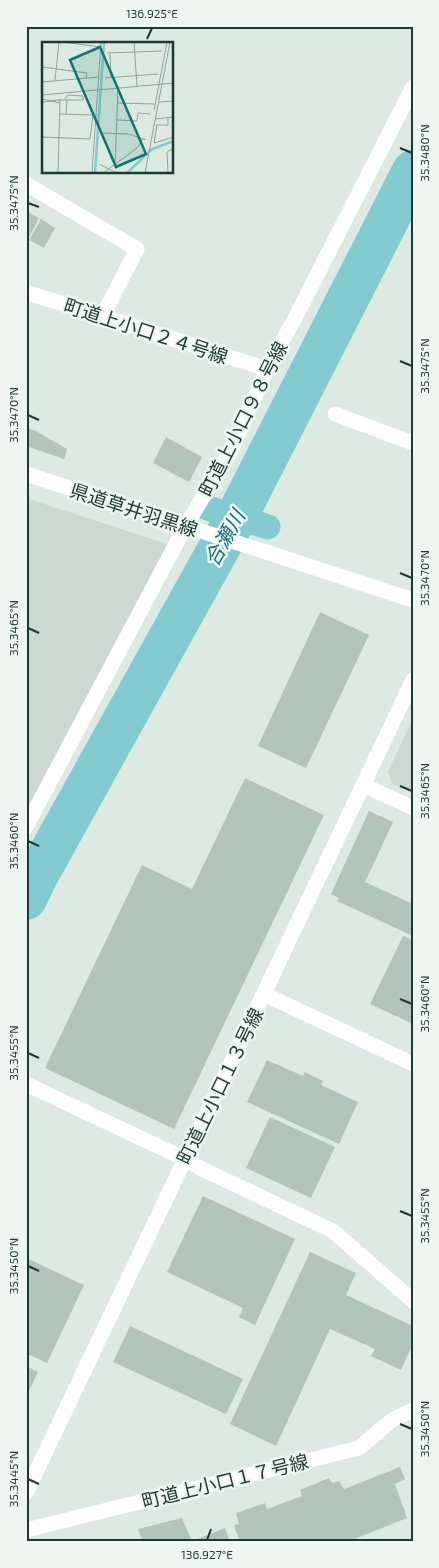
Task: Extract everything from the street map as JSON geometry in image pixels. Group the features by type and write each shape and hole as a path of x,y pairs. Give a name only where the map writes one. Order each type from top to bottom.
{"street":[{"name":"町道上小口９８号線","path":"26,827 185,527 231,451 267,369 299,311 413,87"},
{"path":"26,184 137,249 102,317"},
{"name":"町道上小口２４号線","path":"26,292 267,369"},
{"path":"335,414 413,443"},
{"name":"県道草井羽黒線","path":"26,474 413,600"},
{"name":"町道上小口１３号線","path":"26,1493 413,680"},
{"path":"363,785 413,808"},
{"path":"264,994 413,1064"},
{"path":"26,1084 333,1232 413,1301"},
{"name":"町道上小口１７号線","path":"26,1530 359,1448 392,1420 413,1410"}],"shaded area":[{"path":"26,498 170,545 26,814"},
{"path":"413,718 413,793 392,783 388,772"}],"building":[{"path":"26,211 39,218 28,239 26,238"},
{"path":"41,219 55,228 44,248 29,240"},
{"path":"26,428 36,431 67,449 64,459 26,446"},
{"path":"166,437 202,457 189,482 153,463"},
{"path":"320,612 369,635 306,768 258,746"},
{"path":"245,778 324,815 174,1129 45,1068 142,865 192,889"},
{"path":"369,811 393,822 365,882 413,904 413,936 337,901 339,898 331,894"},
{"path":"403,936 413,940 413,1024 370,1004"},
{"path":"267,1060 303,1076 305,1072 323,1081 321,1085 358,1102 339,1144 247,1102"},
{"path":"270,1117 335,1147 311,1198 246,1168"},
{"path":"203,1196 295,1239 255,1325 239,1317 243,1308 167,1272"},
{"path":"310,1252 356,1273 346,1295 413,1326 413,1343 401,1370 371,1356 375,1349 330,1329 276,1446 230,1424"},
{"path":"26,1258 84,1285 47,1363 26,1353"},
{"path":"130,1326 243,1379 226,1414 113,1362"},
{"path":"26,1366 38,1372 26,1397"},
{"path":"400,1467 405,1479 395,1484 407,1518 347,1542 336,1542 335,1539 328,1542 240,1542 234,1525 239,1524 236,1513 265,1503 267,1509 302,1496 300,1490 329,1478 332,1483 339,1481 344,1489"},
{"path":"182,1518 192,1541 225,1528 230,1542 143,1542 138,1529"}],"waterway":[{"name":"合瀬川","path":"26,899 238,514 413,171"},
{"name":"合瀬川","path":"205,507 268,527"}]}
